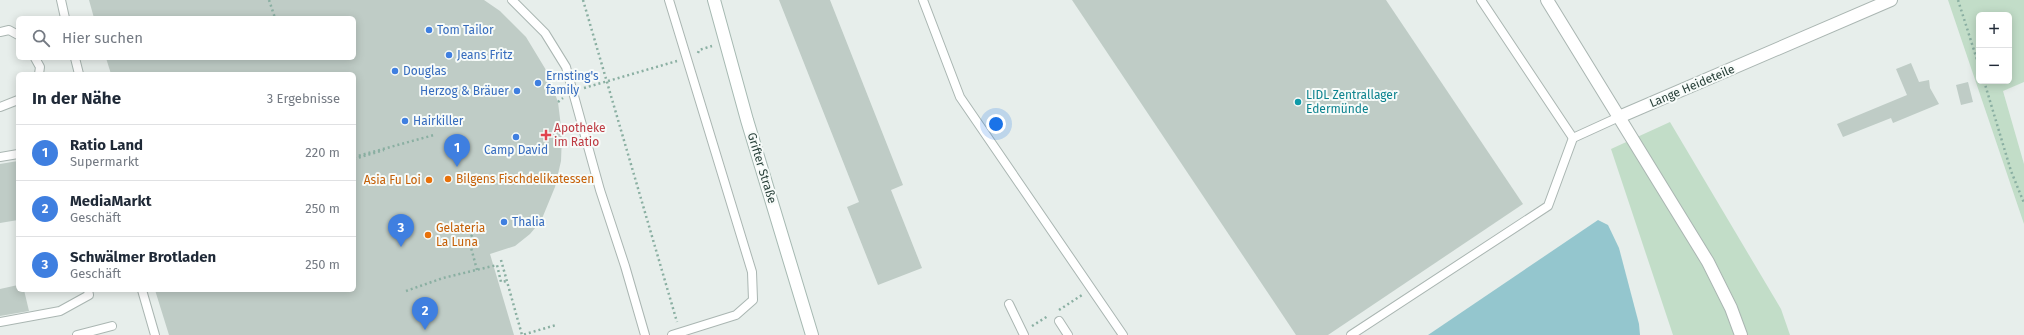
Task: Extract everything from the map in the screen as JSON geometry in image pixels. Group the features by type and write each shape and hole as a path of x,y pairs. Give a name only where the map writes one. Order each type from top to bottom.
{"street":[{"name":"Grifter Straße","path":"714,0 747,120 812,335"},
{"path":"1548,0 1708,262 1731,308 1741,335"},
{"name":"Lange Heideteile","path":"1619,117 1891,0"}],"lane":[{"path":"61,0 65,16"},
{"path":"512,0 545,33 566,67 600,190 625,266 645,335"},
{"path":"669,0 752,272 753,300 736,315 676,334"},
{"path":"923,0 960,97 1123,335"},
{"path":"1481,0 1573,138"},
{"path":"0,32 10,30 16,34"},
{"path":"36,60 40,67 39,72"},
{"path":"75,60 78,72"},
{"path":"0,107 16,101"},
{"path":"1351,335 1548,206 1573,138 1619,117"},
{"path":"0,157 16,154"},
{"path":"0,322 60,311 89,295 88,292"},
{"path":"143,292 155,335"},
{"path":"1009,304 1024,335"},
{"path":"1059,321 1068,335"},
{"path":"77,335 112,326"}],"path":[{"path":"269,0 273,16"},
{"path":"583,0 676,334"},
{"path":"1958,0 1976,57"},
{"path":"572,91 686,58"},
{"path":"1985,84 2012,171 2024,203"},
{"path":"356,157 434,135"},
{"path":"356,157 428,138"},
{"path":"477,227 469,240 477,270"},
{"path":"501,260 522,335 556,325"},
{"path":"406,291 443,278 497,265 501,282 507,281"}],"green space":[{"path":"1948,0 2024,0 2024,82 2003,91 2024,164 2024,224 1976,84 2012,84 2012,12 1976,12 1976,83"},
{"path":"1670,122 1781,309 1790,335 1673,335 1611,149"}],"water":[{"path":"1598,220 1608,225 1619,248 1639,324 1640,335 1428,335"}],"building":[{"path":"89,0 484,0 500,11 526,37 546,70 558,102 562,135 561,161 555,187 541,221 530,234 515,246 490,254 514,335 169,335 156,292 356,292 356,72 110,72 107,60 356,60 356,16 93,16"},
{"path":"779,0 830,0 903,185 891,190 922,268 878,285 847,207 859,202"},
{"name":"LIDL Zentrallager Edermünde","path":"1072,0 1386,0 1523,204 1328,335 1296,335"},
{"path":"1911,63 1919,82 1929,80 1930,88 1939,104 1893,123 1891,118 1843,137 1837,124 1907,95 1896,69"},
{"path":"1968,82 1973,102 1961,105 1956,85"},
{"path":"16,161 16,220 0,223 0,164"},
{"path":"16,285 16,292 24,292 29,311 0,316 0,289"}],"place":[{"name":"Tom Tailor","path":"429,30"},
{"name":"Jeans Fritz","path":"449,55"},
{"name":"Douglas","path":"395,71"},
{"name":"Ernsting's family","path":"538,83"},
{"name":"Herzog & Bräuer","path":"517,91"},
{"name":"LIDL Zentrallager Edermünde","path":"1298,102"},
{"name":"Hairkiller","path":"405,121"},
{"name":"Apotheke im Ratio","path":"546,135"},
{"name":"Camp David","path":"516,137"},
{"name":"Ratio Land","path":"457,167"},
{"name":"Bilgens Fischdelikatessen","path":"448,179"},
{"name":"Asia Fu Loi","path":"429,180"},
{"name":"Thalia","path":"504,222"},
{"name":"Gelateria La Luna","path":"428,235"},
{"name":"Schwälmer Brotladen","path":"401,247"},
{"name":"MediaMarkt","path":"425,330"}]}
